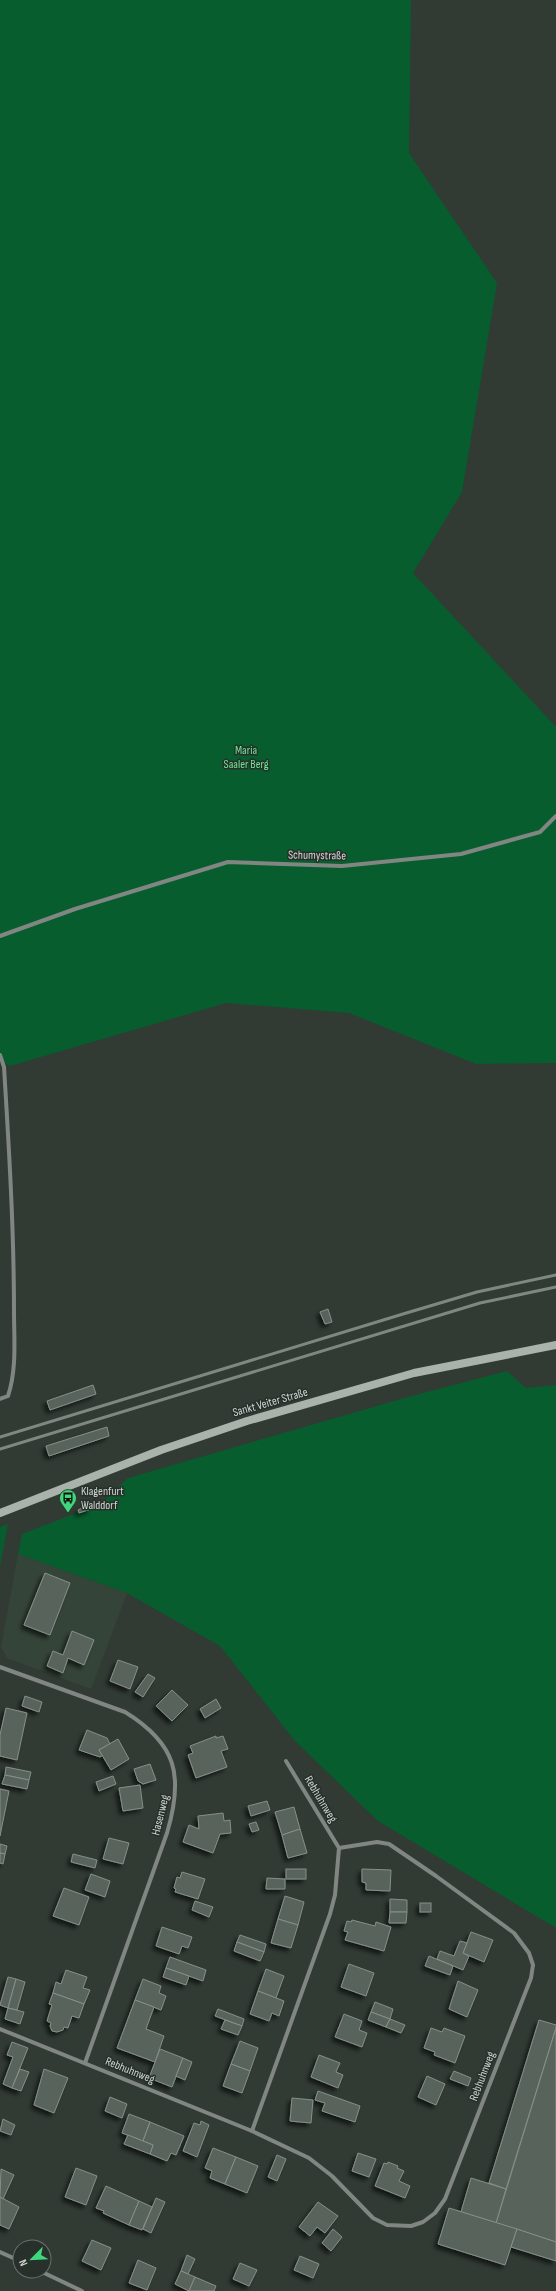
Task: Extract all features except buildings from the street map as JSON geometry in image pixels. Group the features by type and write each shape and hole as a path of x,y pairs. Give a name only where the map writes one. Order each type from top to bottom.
{"main road":[{"name":"Sankt Veiter Straße","path":"0,1513 161,1450 247,1421 414,1373 556,1345"}],"street":[{"name":"Schumystraße","path":"0,936 75,909 228,862 342,866 461,854 540,832 556,816"},
{"path":"0,1055 4,1067 11,1183 14,1380 8,1396 0,1398"},
{"name":"Hasenweg","path":"0,1666 124,1712 142,1723 157,1736 168,1752 176,1772 176,1794 167,1833 85,2063"},
{"name":"Rebhuhnweg","path":"0,2029 252,2131 309,2158 332,2176 373,2218 387,2225 399,2227 411,2226 423,2222 435,2212 445,2199 531,1978 532,1965 529,1953 514,1933 389,1844 378,1842 339,1848 286,1761"},
{"path":"252,2131 330,1914 335,1895 339,1848"},
{"path":"0,2252 12,2257"},
{"path":"52,2277 82,2291"}],"shaded area":[{"path":"18,1554 127,1593 91,1689 7,1658 1,1647"}],"green space":[{"name":"Maria Saaler Berg","path":"0,0 411,0 409,153 497,283 462,492 413,573 556,727 556,1063 476,1064 349,1013 226,1003 10,1066 0,1060"},
{"path":"507,1371 526,1388 556,1385 556,1928 378,1821 295,1741 220,1646 127,1593 18,1554 22,1534 102,1503 128,1478 408,1397"},
{"path":"8,1524 0,1567 0,1527"}],"railway":[{"path":"0,1437 477,1292 556,1275"},
{"path":"0,1449 480,1303 556,1287"}],"place":[{"name":"Klagenfurt Walddorf","path":"68,1513"}]}
